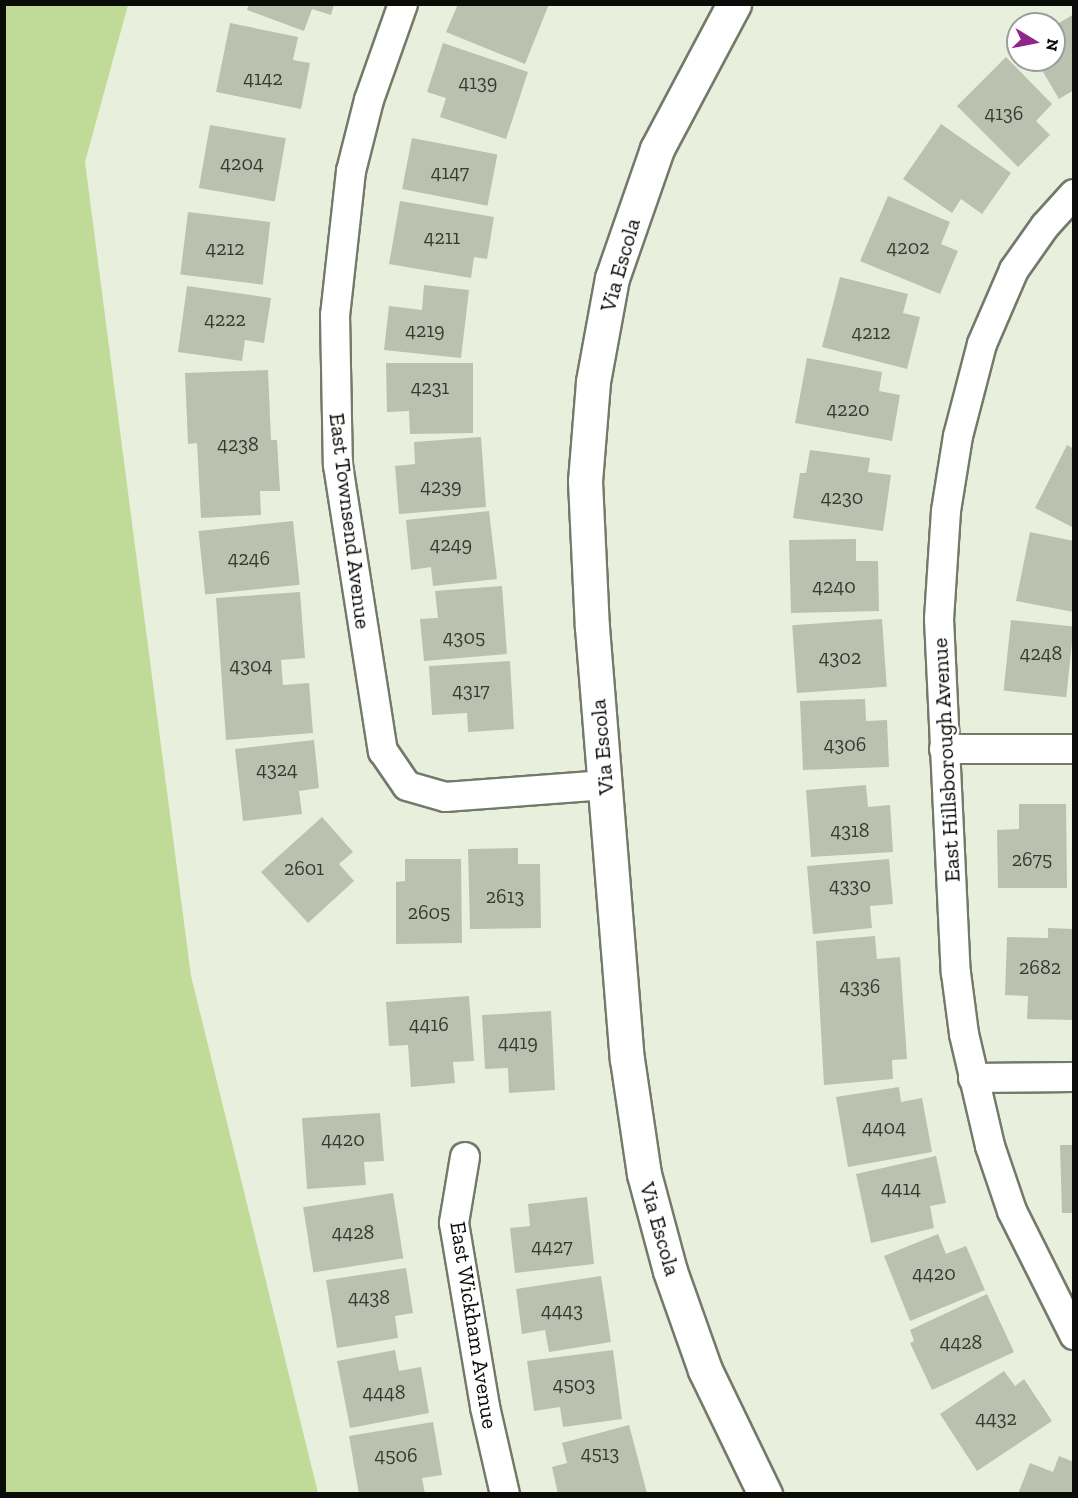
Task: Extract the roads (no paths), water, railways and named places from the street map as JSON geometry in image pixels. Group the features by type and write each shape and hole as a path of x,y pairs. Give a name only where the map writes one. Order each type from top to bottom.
{"main road":[{"name":"Via Escola","path":"734,4 657,149 612,278 593,382 585,481 592,627 627,1059 644,1174 670,1271 705,1370 765,1494"}],"street":[{"name":"East Townsend Avenue","path":"403,4 369,100 351,171 340,252 334,380 338,465 383,751 407,786 445,797 606,785"},
{"name":"East Hillsborough Avenue","path":"1074,194 1045,226 1014,270 993,313 958,436 946,511 940,582 944,749 956,973 973,1078 1012,1211 1074,1335"},
{"path":"944,749 1074,749"},
{"path":"973,1078 1074,1077"},
{"name":"East Wickham Avenue","path":"465,1156 454,1223 485,1407 505,1494"}]}
